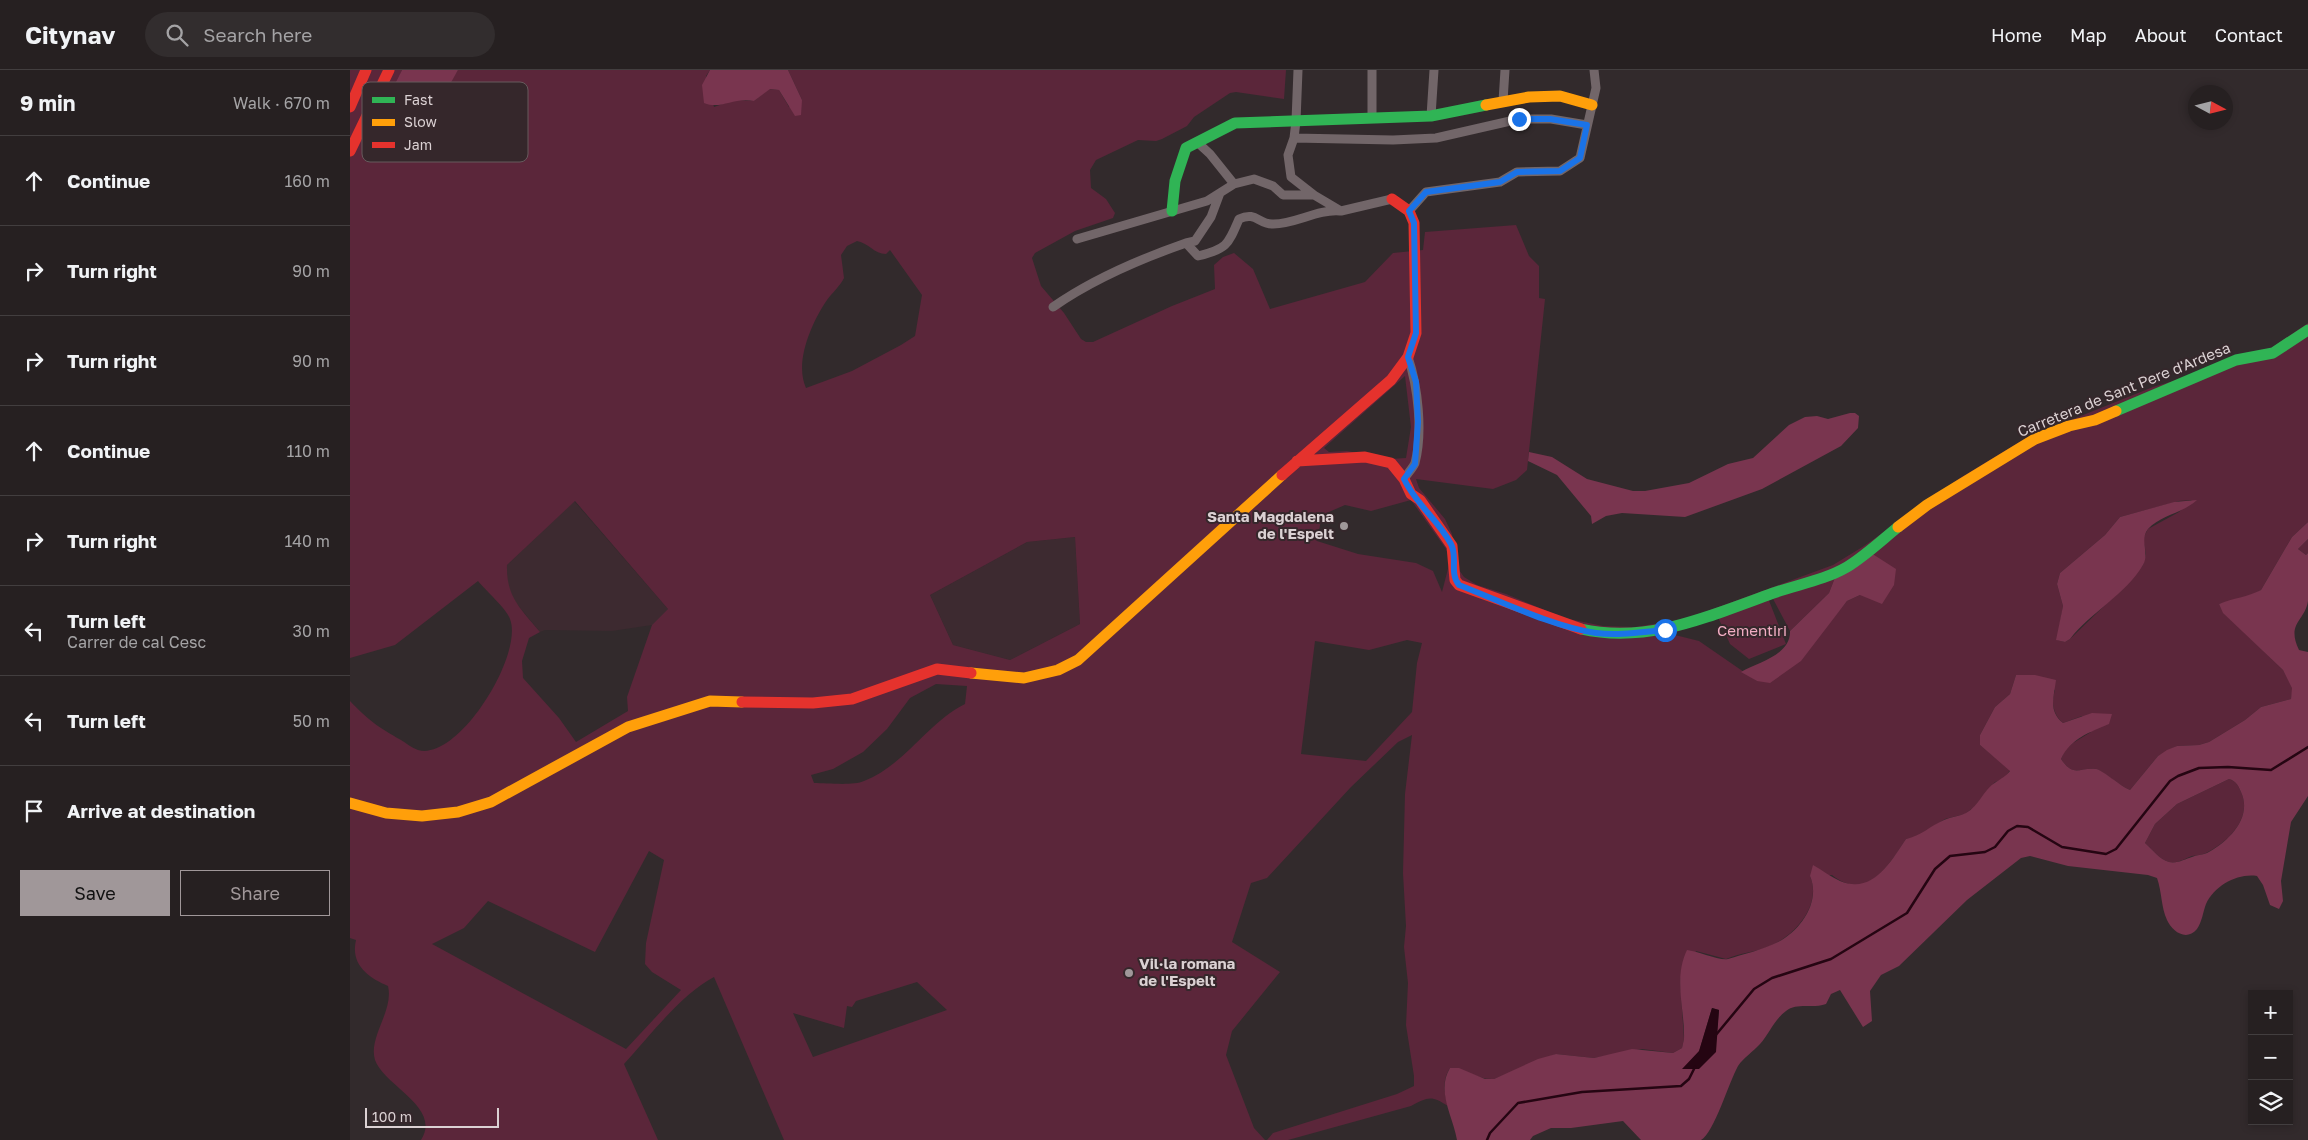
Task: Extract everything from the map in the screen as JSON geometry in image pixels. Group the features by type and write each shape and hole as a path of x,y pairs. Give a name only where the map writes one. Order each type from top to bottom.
{"main road":[{"path":"350,107 366,70"},
{"path":"383,82 389,70"},
{"path":"1172,211 1175,182 1186,148 1235,123 1431,116 1503,100 1529,97 1560,96 1592,105"},
{"path":"350,151 362,126"},
{"path":"350,803 386,813 422,816 458,812 491,802 628,727 710,701 813,703 852,699 937,669 1024,678 1058,670 1078,660 1297,461 1391,380 1408,357 1416,333 1414,223 1409,211 1392,199"},
{"name":"Carretera de Sant Pere d'Ardesa","path":"1297,461 1365,457 1391,463 1404,479 1411,494 1420,500 1452,546 1454,575 1459,585 1571,627 1594,633 1627,634 1665,630 1707,618 1770,594 1812,582 1847,567 1926,505 2035,439 2069,426 2095,420 2141,402 2152,395 2236,360 2273,353 2308,330"}],"street":[{"path":"1298,70 1294,138 1288,155 1291,177 1314,195 1340,211"},
{"path":"1372,70 1372,118"},
{"path":"1431,116 1434,70"},
{"path":"1503,100 1505,70"},
{"path":"1409,211 1426,192 1500,182 1517,172 1560,171 1580,158 1596,88 1594,70"},
{"path":"1294,138 1393,140 1436,138 1519,119 1550,119 1587,125"},
{"path":"1197,142 1210,154 1234,184"},
{"path":"1077,239 1207,201 1234,184 1254,179 1273,186 1283,196 1314,195"},
{"path":"1053,307 1074,292 1131,264 1195,241 1207,226 1220,193"},
{"path":"1186,243 1198,256 1214,252 1228,244 1239,219 1246,216 1254,216 1270,224 1392,199"},
{"path":"1404,479 1415,464 1418,422 1416,382 1408,357"}],"shaded area":[{"path":"402,70 458,70 451,82 396,82"},
{"path":"710,70 788,70 802,100 801,115 795,116 779,90 770,89 754,101 747,100 716,105 704,103 702,85"},
{"path":"1855,413 1859,416 1858,428 1841,446 1762,489 1685,517 1622,513 1606,516 1592,524 1591,516 1557,475 1528,461 1529,452 1552,457 1587,479 1633,491 1645,491 1689,483 1728,464 1753,458 1789,425 1805,417 1817,416 1828,419"},
{"path":"2197,500 2153,524 2145,533 2145,560 2136,576 2078,629 2070,639 2065,642 2056,640 2063,606 2057,584 2060,573 2105,535 2120,517 2174,502"},
{"path":"574,501 668,609 652,625 612,631 545,630 540,632 516,603 506,583 507,565"},
{"path":"2308,522 2308,539 2298,549 2306,555 2308,553 2308,601 2294,634 2299,650 2308,652 2308,796 2291,822 2281,881 2283,901 2279,909 2270,905 2263,885 2257,876 2242,876 2228,882 2215,891 2206,904 2197,929 2193,933 2184,935 2172,928 2167,920 2157,878 2148,875 2068,866 2030,856 2021,858 1967,900 1899,966 1881,975 1870,991 1872,1021 1863,1027 1840,990 1831,994 1826,1004 1800,1006 1786,1011 1760,1044 1738,1066 1711,1128 1701,1140 1641,1140 1623,1121 1571,1128 1551,1128 1533,1136 1530,1140 1457,1140 1445,1095 1446,1077 1450,1068 1459,1068 1485,1079 1494,1079 1538,1059 1556,1054 1594,1058 1632,1049 1673,1053 1682,1048 1684,1039 1680,983 1683,961 1687,950 1720,959 1728,959 1778,942 1794,930 1807,914 1813,895 1810,876 1813,865 1840,881 1852,884 1871,880 1887,866 1906,839 1916,836 1944,820 1964,814 1970,810 1992,785 2010,771 1980,745 1980,735 1995,707 2010,694 2016,675 2035,675 2056,680 2053,703 2055,714 2063,723 2092,713 2112,714 2109,724 2075,741 2061,759 2073,770 2099,770 2130,790 2158,756 2167,750 2177,746 2199,745 2209,742 2245,720 2261,707 2291,699 2292,688 2283,670 2223,613 2219,604 2261,590 2292,537","holes":["2229,779 2238,785 2244,802 2244,811 2236,828 2223,842 2207,853 2178,862 2162,859 2145,843 2155,824 2177,804","1712,1008 1719,1010 1715,1052 1683,1069 1699,1052"]},
{"path":"1075,537 1080,624 1010,660 953,645 930,595 1027,542"},
{"path":"1871,553 1896,569 1894,585 1882,604 1860,595 1847,601 1801,661 1770,683 1757,681 1741,672 1780,652 1789,639 1790,631 1829,593 1836,575"},
{"path":"1712,1008 1719,1010 1716,1052 1699,1069 1682,1069 1699,1051"}],"green space":[{"name":"Cementiri","path":"350,70 402,70 400,75 403,82 362,82 362,162 528,162 528,82 452,82 458,70 710,70 706,76 714,107 734,100 754,101 769,89 779,90 789,107 802,100 788,70 1286,70 1284,99 1236,92 1230,93 1194,117 1187,126 1162,139 1156,141 1138,140 1096,160 1090,170 1091,188 1106,199 1115,213 1113,218 1075,231 1035,253 1032,258 1041,286 1064,313 1081,339 1086,342 1093,342 1172,306 1215,289 1214,265 1223,257 1234,253 1253,269 1270,309 1365,282 1393,253 1423,250 1425,232 1516,225 1529,256 1539,266 1539,298 1545,299 1527,470 1516,480 1493,489 1416,479 1419,488 1445,519 1452,534 1459,570 1464,577 1477,585 1506,594 1564,618 1603,626 1635,627 1686,619 1833,565 1864,546 1960,478 2026,438 2153,387 2261,355 2308,323 2308,522 2292,537 2261,590 2252,595 2219,604 2224,613 2283,670 2293,688 2291,699 2261,707 2245,720 2209,742 2199,745 2177,746 2158,756 2130,790 2099,770 2073,770 2066,765 2061,759 2065,750 2091,732 2082,716 2063,723 2060,720 2054,708 2055,690 2016,675 2010,694 1995,707 1980,735 1980,745 2010,770 2004,779 1995,782 1974,807 1965,814 1945,819 1917,837 1906,839 1884,869 1866,883 1856,885 1845,883 1832,875 1810,876 1813,887 1809,908 1797,926 1780,941 1765,948 1726,959 1696,951 1680,979 1684,1039 1682,1048 1673,1053 1642,1049 1594,1058 1556,1054 1494,1079 1483,1078 1450,1068 1444,1086 1448,1106 1430,1098 1411,1106 1288,1140 1267,1140 1273,1133 1397,1094 1414,1086 1406,1025 1408,983 1404,947 1406,926 1403,873 1405,794 1412,735 1398,742 1351,787 1267,878 1251,883 1232,942 1280,972 1232,1031 1226,1055 1254,1128 1265,1140 784,1140 714,977 689,994 677,1005 624,1064 658,1140 421,1140 425,1128 424,1117 409,1097 380,1070 375,1060 375,1042 388,1005 388,986 368,975 358,963 355,949 356,940 350,938 350,701 374,723 411,747 418,750 434,749 451,740 468,723 498,679 507,656 512,635 510,619 478,581 395,645 350,658","holes":["857,241 882,254 886,254 890,250 922,295 915,336 852,371 806,388 802,366 806,342 821,309 844,278 841,255 847,246","1405,376 1411,427 1406,458 1390,459 1347,451 1329,452 1324,448","1411,500 1446,549 1450,561 1442,592 1433,571 1416,563 1358,554 1317,541 1322,515 1345,505 1371,511","2192,500 2179,512 2148,529 2143,538 2146,554 2143,565 2129,582 2070,639 2065,642 2057,640 2063,606 2057,584 2060,573 2105,535 2120,517 2179,501","575,501 668,609 652,625 627,697 628,711 576,742 559,718 523,678 522,661 529,638 540,632 521,609 512,594 507,576 507,565","1075,537 1080,624 1010,660 953,645 930,595 1027,542","1836,575 1860,595 1847,601 1817,638 1757,681 1699,641 1671,634 1718,617 1730,644 1749,659 1786,644 1768,598 1772,597 1790,631 1829,593","1407,640 1422,643 1417,663 1412,712 1366,761 1301,754 1315,641 1369,650","936,684 967,686 965,704 951,712 904,755 879,774 859,783 814,783 811,775 833,769 863,752 887,729 910,698","649,851 664,860 646,943 645,964 652,972 681,990 626,1049 432,944 464,928 488,901 595,952","917,982 947,1010 813,1057 793,1013 844,1028 847,1006 852,1007 856,1001"]},
{"path":"2308,539 2308,553 2306,555 2298,549"},
{"path":"2229,779 2238,785 2244,802 2241,820 2230,836 2204,854 2175,862 2162,859 2145,843 2155,824 2177,804"}],"waterway":[{"path":"1715,1036 1754,989 1772,978 1831,959 1907,913 1935,869 1950,856 1985,852 1995,847 2008,831 2017,826 2028,827 2062,847 2106,854 2116,849 2170,781 2178,776 2199,768 2228,767 2271,770 2308,747"},
{"path":"1487,1140 1490,1133 1518,1103 1582,1092 1681,1086 1689,1079 1695,1067"}],"traffic: fast":[{"path":"1172,211 1175,181 1186,148 1235,123 1431,116 1486,105"},
{"path":"2116,411 2236,360 2273,353 2308,330"},
{"path":"1581,629 1605,633 1653,631 1722,612 1838,572 1860,558 1898,527"}],"traffic: slow":[{"path":"1486,105 1529,97 1560,96 1592,105"},
{"path":"1898,527 1927,505 2035,439 2069,426 2095,420 2116,411"},
{"path":"971,673 1024,678 1058,670 1078,660 1282,475"},
{"path":"350,803 386,813 422,816 458,812 491,802 628,727 710,701 742,702"}],"traffic: jam":[{"path":"350,107 366,70"},
{"path":"383,82 389,70"},
{"path":"350,151 362,126"},
{"path":"1282,475 1391,380 1408,357 1416,333 1414,223 1409,211 1392,199"},
{"path":"1297,461 1365,457 1391,463 1404,479 1411,494 1420,500 1452,546 1455,580 1459,585 1581,629"},
{"path":"742,702 813,703 852,699 937,669 971,673"}],"place":[{"name":"Santa Magdalena de l'Espelt","path":"1344,526"},
{"name":"Vil·la romana de l'Espelt","path":"1129,973"}],"route":[{"path":"1519,119 1550,119 1587,125 1580,158 1560,171 1517,172 1500,182 1426,192 1409,211 1414,223 1416,333 1412,350 1408,357 1416,382 1418,422 1415,464 1404,479 1411,494 1420,500 1452,546 1453,569 1455,580 1459,585 1571,627 1594,633 1627,634 1665,630"}]}
